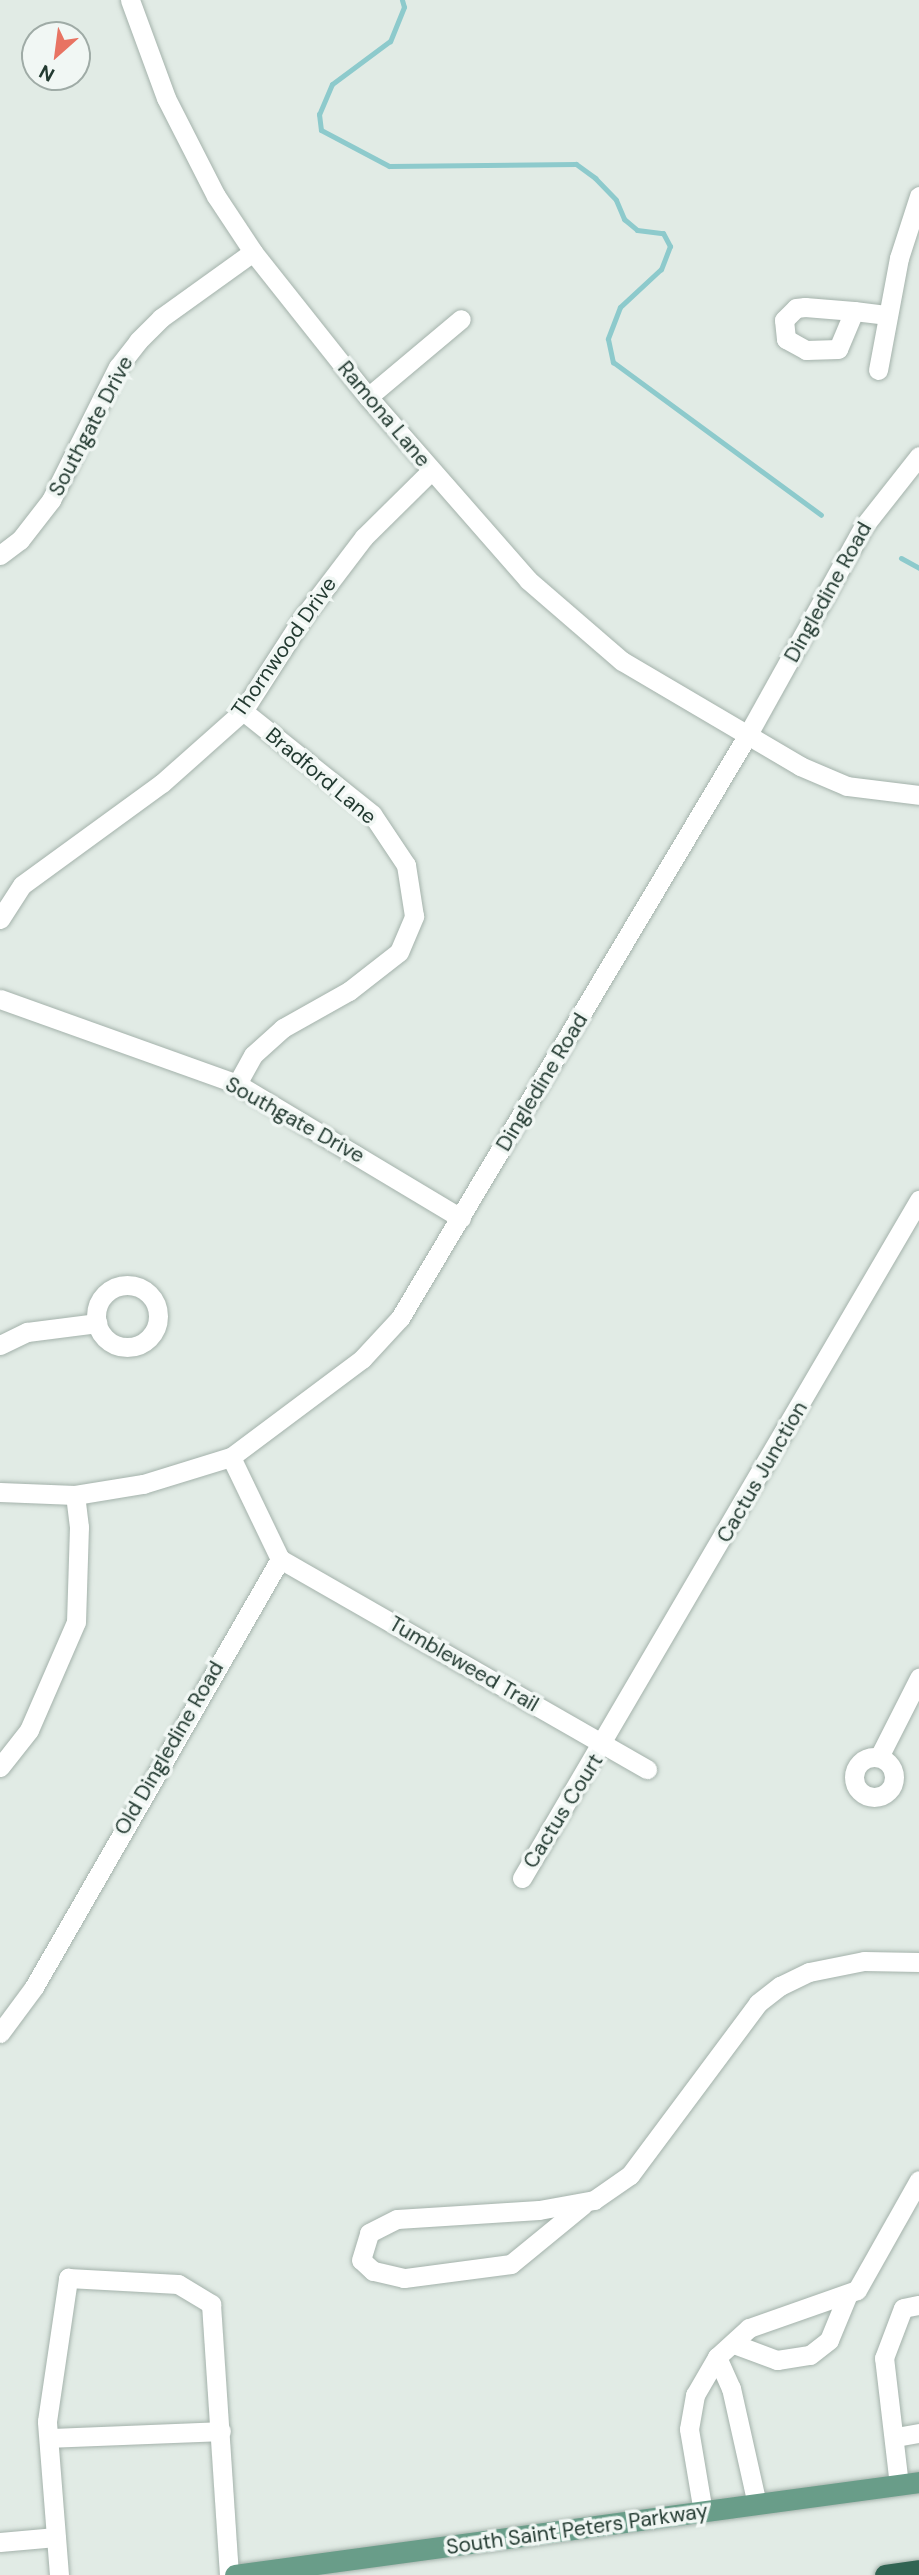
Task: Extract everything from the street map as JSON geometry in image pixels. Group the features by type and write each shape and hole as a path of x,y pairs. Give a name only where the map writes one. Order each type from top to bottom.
{"highway":[{"path":"885,2575 919,2570"}],"main road":[{"name":"South Saint Peters Parkway","path":"235,2575 909,2483"}],"street":[{"name":"Ramona Lane","path":"131,0 166,98 216,196 253,252 368,397 528,580 609,651 747,736 823,778 919,795"},
{"path":"878,370 888,315 919,196"},
{"name":"Southgate Drive","path":"0,555 20,540 51,500 118,367 138,341 161,317 253,252"},
{"path":"854,311 888,315"},
{"path":"368,397 461,319"},
{"name":"Dingledine Road","path":"0,1492 75,1495 143,1484 232,1457 362,1359 400,1318 747,736 864,526 919,456"},
{"name":"Thornwood Drive","path":"0,919 22,885 162,783 243,710 304,616 364,537 431,471"},
{"name":"Bradford Lane","path":"237,1084 253,1055 283,1028 349,990 399,952 414,916 406,865 372,814 243,710"},
{"name":"Southgate Drive","path":"0,999 237,1084 461,1218"},
{"name":"Cactus Junction","path":"605,1745 919,1200"},
{"path":"0,1345 27,1332 97,1324"},
{"path":"232,1457 280,1559"},
{"path":"0,1767 29,1730 76,1622 79,1527 75,1495"},
{"name":"Tumbleweed Trail","path":"280,1559 647,1769"},
{"name":"Old Dingledine Road","path":"0,2033 34,1987 280,1559"},
{"path":"879,1757 919,1678"},
{"name":"Cactus Court","path":"522,1878 605,1745"},
{"path":"583,2205 397,2220 369,2233 361,2260 373,2271 404,2278 511,2264 583,2205 630,2175 758,2003 780,1986 808,1972 864,1961 919,1962"},
{"path":"703,2512 689,2429 695,2395 717,2357 749,2328 857,2290 919,2180"},
{"path":"59,2575 49,2438 68,2277 178,2284 211,2304 229,2575"},
{"path":"734,2344 777,2360 810,2355 829,2340 848,2294"},
{"path":"909,2483 896,2437 884,2358 903,2308 919,2305"},
{"path":"717,2357 731,2388 757,2504"},
{"path":"49,2438 221,2431"},
{"path":"896,2437 919,2433"},
{"path":"0,2542 55,2537"}],"waterway":[{"path":"402,0 404,7 390,41 332,84 319,114 321,130 389,166 576,164 595,178 616,200 624,219 637,230 663,233 670,246 661,269 620,307 608,339 613,362 821,515"},
{"path":"901,558 919,568"}]}
